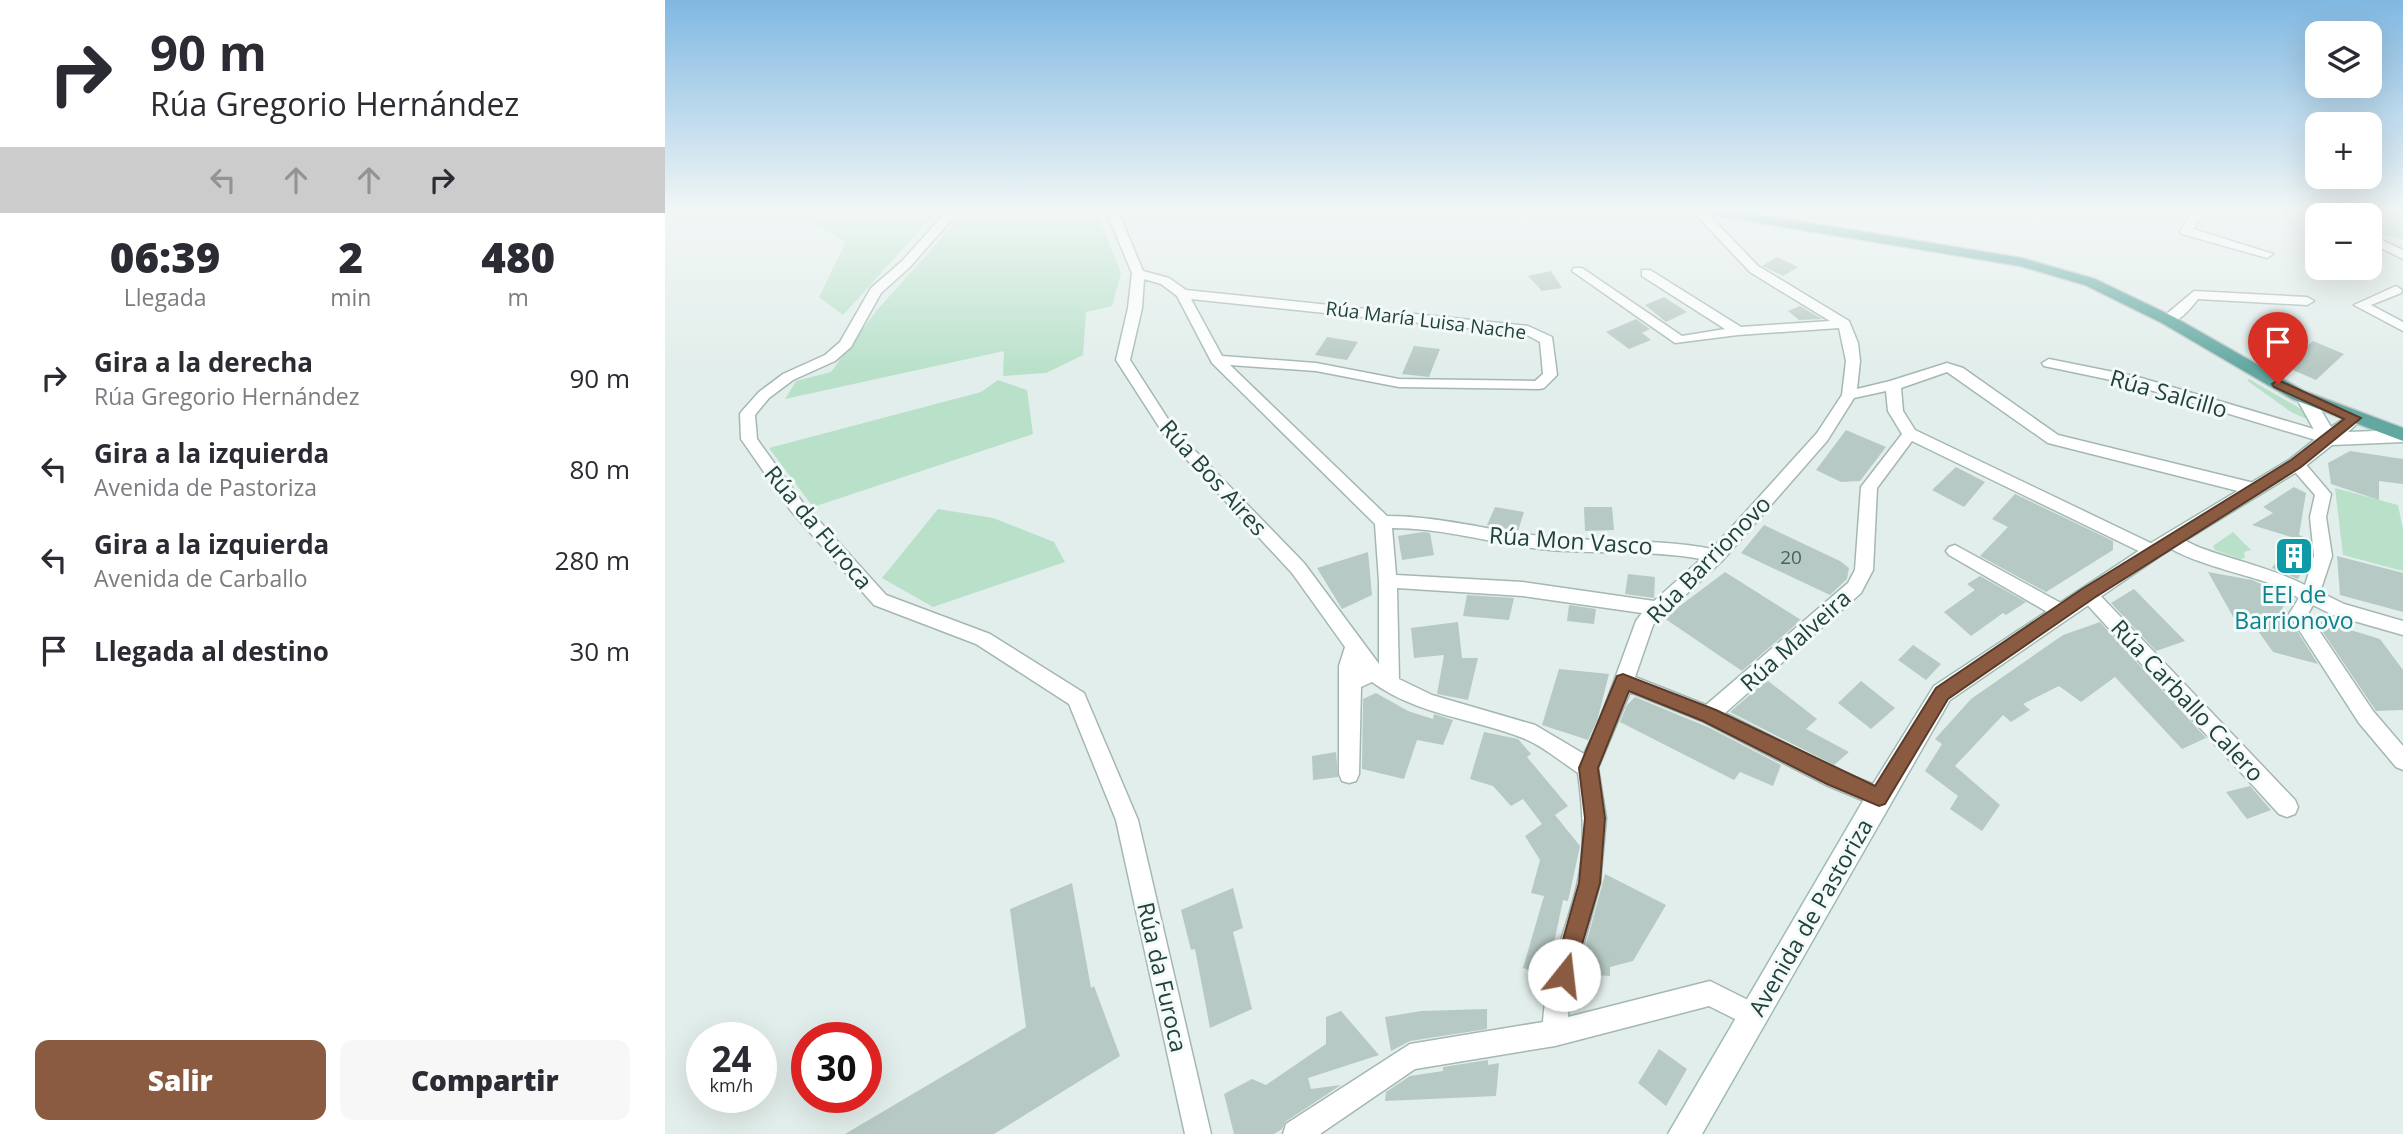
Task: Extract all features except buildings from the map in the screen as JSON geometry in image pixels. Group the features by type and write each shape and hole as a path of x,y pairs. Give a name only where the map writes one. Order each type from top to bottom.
{"main road":[{"path":"2029,264 2090,282 2168,320 2306,399 2403,435"}],"street":[{"name":"Rúa da Furoca","path":"907,264 876,291 846,344 830,358 788,377 764,395 747,414 749,439 797,507 880,600 983,639 1077,699 1127,820 1198,1134"},
{"path":"1135,264 1139,273 1165,281 1182,294 1217,360 1383,522 1388,581 1382,679"},
{"path":"1749,264 1844,324"},
{"path":"1578,271 1680,340 1738,331 1844,324"},
{"name":"Rúa Bos Aires","path":"1139,273 1135,307 1123,360 1170,433 1298,568 1382,679"},
{"path":"1646,273 1738,331"},
{"path":"2396,290 2361,305 2403,327"},
{"name":"Rúa María Luisa Nache","path":"1182,294 1528,330 1547,340 1550,375 1539,385 1399,383 1316,368 1217,360"},
{"path":"2168,320 2184,308 2194,295 2307,301"},
{"name":"Rúa Barrionovo","path":"1588,768 1608,725 1645,621 1716,556 1822,437 1849,395 1853,361 1851,343 1844,324"},
{"name":"Rúa Salcillo","path":"2049,363 2133,380 2329,439"},
{"path":"1849,395 1893,385 1947,367 1958,371 2053,439 2254,489"},
{"path":"1893,385 1890,399 1897,417 1910,434 2162,546 2194,552 2277,579 2339,610 2403,628"},
{"path":"2306,399 2329,439 2403,435"},
{"name":"Avenida de Pastoriza","path":"1684,1134 1879,797 1942,694 2088,594 2296,464 2354,418"},
{"name":"Rúa Malveira","path":"1710,715 1855,588 1864,570 1869,487 1910,434"},
{"path":"2296,464 2323,494 2318,517 2323,556 2310,595 2298,614 2366,717 2403,761"},
{"name":"Rúa Mon Vasco","path":"1383,522 1435,524 1494,537 1554,544 1640,545 1684,549 1716,556"},
{"path":"1955,551 2061,612"},
{"path":"1388,581 1470,585 1615,600 1657,609"},
{"name":"Rúa Carballo Calero","path":"2088,594 2287,807"},
{"path":"1349,774 1349,666 1355,646"},
{"path":"1350,683 1382,679 1453,712 1530,732 1588,768 1595,818 1589,883 1557,998 1555,1033"},
{"path":"1623,681 1710,715 1833,778 1879,797"},
{"path":"1296,1134 1410,1057 1555,1033 1710,992 1753,1016"}],"green space":[{"path":"835,264 889,264 843,315 819,297"},
{"path":"918,264 1117,264 1121,273 1112,306 1086,312 1083,355 1046,373 1003,376 1004,351 785,399 796,381 831,372 876,311"},
{"path":"2249,379 2310,414 2309,420 2291,412 2249,382"},
{"path":"998,380 1027,390 1033,434 813,507 769,448 981,392"},
{"path":"2335,488 2398,505 2403,529 2403,571 2343,555"},
{"path":"938,509 993,518 1054,542 1065,562 933,607 882,578"},
{"path":"2233,532 2251,550 2244,552 2245,558 2240,559 2215,550 2213,546"}],"place":[{"name":"EEI de Barrionovo","path":"2294,556"}],"route":[{"path":"1564,975 1589,883 1595,818 1588,768 1608,725 1623,681 1710,715 1833,778 1879,797 1942,694 2153,551 2296,464 2354,418 2306,399 2278,384"}]}
